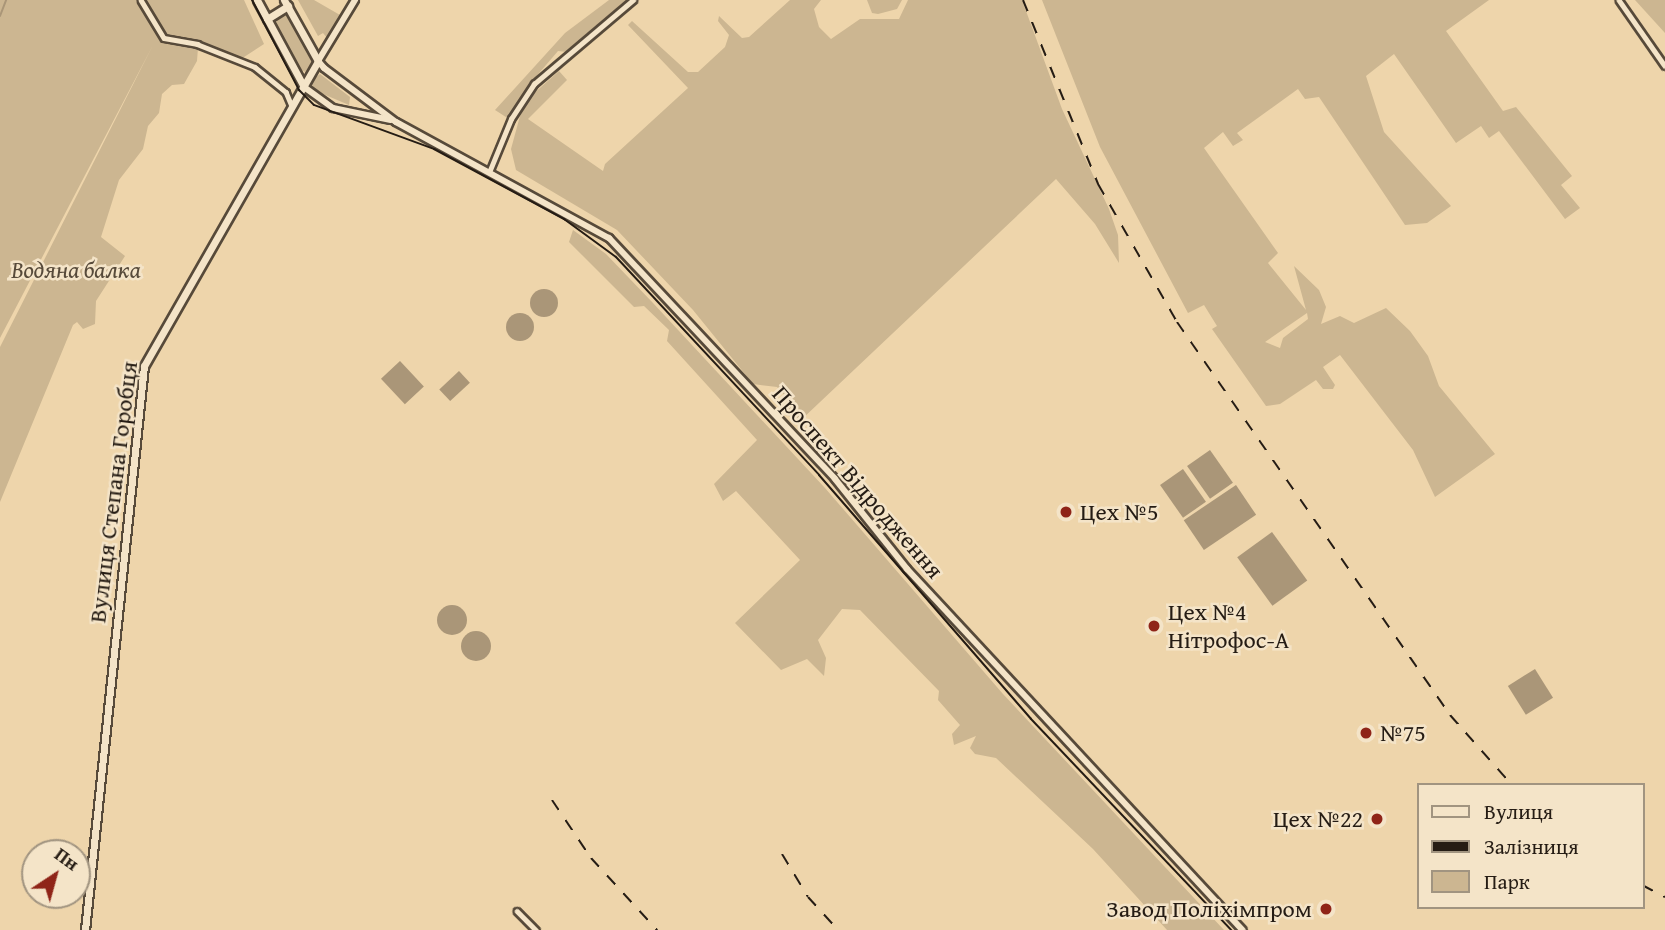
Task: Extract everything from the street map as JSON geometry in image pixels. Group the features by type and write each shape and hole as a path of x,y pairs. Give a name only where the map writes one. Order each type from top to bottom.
{"main road":[{"name":"Проспект Відродження","path":"257,0 304,86"},
{"name":"Проспект Відродження","path":"286,3 318,61"},
{"path":"267,19 286,3"},
{"name":"Вулиця Степана Горобця","path":"85,930 144,366 295,107 318,61"}],"street":[{"path":"141,0 164,38 197,44 256,67 286,92 299,99"},
{"path":"318,61 355,0"},
{"path":"491,170 512,118 530,89 633,0"},
{"path":"1619,0 1665,65"},
{"name":"Проспект Відродження","path":"318,61 355,95 396,121 594,227 624,252 835,479 907,569 1243,930"},
{"name":"Проспект Відродження","path":"304,86 333,108 396,121"},
{"path":"286,92 286,100 295,107"},
{"path":"517,911 536,930"}],"green space":[{"name":"Водяна балка","path":"0,0 244,0 264,44 241,59 203,43 157,35 168,42 198,48 197,61 184,84 172,85 162,94 159,113 148,126 143,149 119,180 101,237 125,256 96,301 95,324 83,329 77,322 73,325 0,502 0,347 153,45 0,338"},
{"path":"298,0 314,0 340,15 328,39 323,33 318,36"},
{"path":"609,0 628,0 567,52 558,51 528,86 509,119 495,110 565,33"},
{"path":"790,0 821,0 814,9 819,27 831,39 860,19 899,19 908,0 1022,0 1062,109 1109,209 1118,235 1119,263 1095,224 1056,179 801,420 779,413 784,395 777,387 753,384 693,310 617,230 516,170 511,149 520,116 532,95 559,71 567,80 528,119 603,171 605,164 688,88 628,25 632,21 688,72 698,72 725,47 729,35 718,21 719,16 742,38 749,37"},
{"path":"867,0 902,0 897,9 878,14 872,13"},
{"path":"1042,0 1489,0 1446,31 1503,111 1516,107 1572,176 1561,185 1580,208 1565,219 1499,131 1489,138 1481,126 1456,143 1394,54 1366,76 1384,132 1451,206 1427,223 1405,225 1319,97 1305,99 1298,89 1237,133 1243,140 1233,146 1223,132 1204,148 1278,253 1268,263 1306,310 1294,266 1319,290 1326,307 1321,324 1340,316 1354,323 1386,308 1410,331 1428,356 1439,386 1495,454 1435,497 1413,450 1340,355 1323,367 1335,385 1333,389 1323,389 1316,380 1280,404 1266,406 1212,329 1217,326 1204,305 1188,313 1100,147","holes":["1307,313 1308,319 1283,338 1280,348 1265,342"]},
{"path":"1635,0 1665,0 1665,33"},
{"path":"285,13 314,60 305,72 299,69 276,26 277,18"},
{"path":"320,74 350,97 349,105 316,91 310,82"},
{"path":"573,230 606,254 653,303 825,488 1003,694 1224,930 1167,930 1093,849 996,758 975,754 970,748 976,736 954,745 952,734 960,725 938,700 939,691 860,610 842,609 818,640 826,658 824,676 807,659 781,670 735,623 800,560 736,491 723,501 714,484 757,440 667,341 669,330 644,306 634,307 569,242"}],"shaded area":[{"path":"544,289 554,293 558,303 554,313 544,317 534,313 530,303 534,293"},
{"path":"520,313 530,317 534,327 530,337 520,341 510,337 506,327 510,317"},
{"path":"400,361 424,387 405,404 381,379"},
{"path":"459,371 470,383 450,401 439,389"},
{"path":"1210,450 1233,483 1210,499 1187,466"},
{"path":"1183,469 1206,502 1183,518 1160,485"},
{"path":"1236,485 1256,515 1204,550 1184,520"},
{"path":"1272,532 1307,581 1272,606 1237,557"},
{"path":"452,605 458,606 466,614 466,626 458,634 452,635 446,634 438,626 437,620 438,614 446,606"},
{"path":"476,631 482,632 490,640 490,652 482,660 476,661 470,660 462,652 461,646 462,640 470,632"},
{"path":"1535,669 1553,698 1526,715 1508,686"}],"waterway":[{"path":"0,16 6,0"}],"tram line":[{"path":"252,0 299,90 314,105 434,149 564,219 616,257 819,475 1031,719 1231,930"}],"railway":[{"path":"1023,0 1098,184 1177,322 1450,715 1510,783"},
{"path":"552,800 591,858 657,930"},
{"path":"782,854 808,897 838,930"},
{"path":"1644,886 1665,897"}],"place":[{"name":"Цех №5","path":"1066,512"},
{"name":"Цех №4 Нітрофос-А","path":"1154,626"},
{"name":"№75","path":"1366,733"},
{"name":"Цех №22","path":"1377,819"},
{"name":"Завод Поліхімпром","path":"1326,909"}]}
